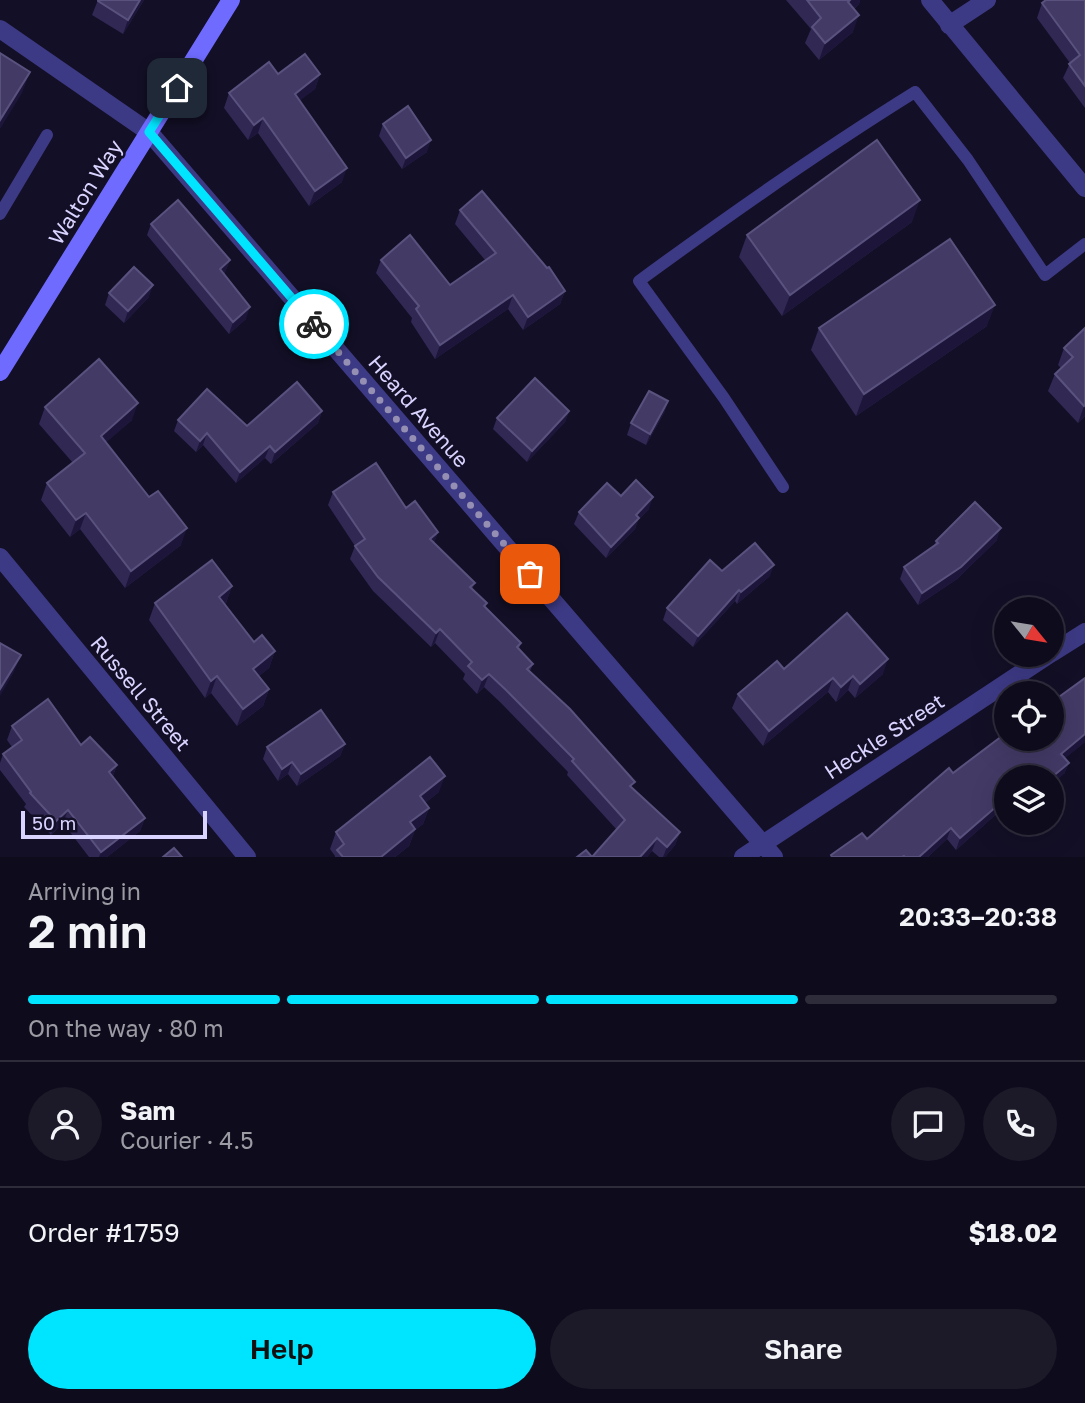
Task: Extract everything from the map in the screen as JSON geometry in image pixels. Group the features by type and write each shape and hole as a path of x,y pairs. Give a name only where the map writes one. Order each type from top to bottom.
{"main road":[{"name":"Walton Way","path":"1,369 231,0"}],"street":[{"path":"930,0 949,26 1083,182"},
{"path":"949,26 987,0"},
{"name":"Heard Avenue","path":"0,29 149,132 768,850"},
{"name":"Russell Street","path":"0,557 247,857"},
{"name":"Heckle Street","path":"1064,646 1085,632"},
{"name":"Heckle Street","path":"743,857 768,850 1032,667"}],"lane":[{"path":"783,487 724,398 639,281 707,231 915,92 968,160 1045,275 1085,244"},
{"path":"0,214 47,135"}],"building":[{"path":"98,0 140,0 128,20"},
{"path":"807,0 850,0 848,2 859,15 825,43 812,27 821,18"},
{"path":"1046,0 1085,0 1085,86 1069,64 1080,55 1042,3"},
{"path":"0,53 30,72 0,120"},
{"path":"305,54 320,74 295,94 347,168 315,191 263,118 254,125 229,93 269,62 278,74"},
{"path":"408,106 431,140 406,158 383,124"},
{"path":"877,140 920,200 790,295 747,235"},
{"path":"482,191 547,268 549,267 565,291 528,317 513,295 440,345 416,309 419,306 381,260 410,235 450,285 496,253 460,210"},
{"path":"178,200 230,260 220,269 250,307 233,322 151,224"},
{"path":"950,239 995,305 864,394 819,328"},
{"path":"134,267 153,285 128,311 109,293"},
{"path":"1085,328 1084,406 1055,374 1073,357 1064,348"},
{"path":"99,359 138,403 101,436 149,497 158,491 187,528 131,571 86,513 76,520 47,483 85,453 45,407"},
{"path":"535,378 569,411 532,451 497,418"},
{"path":"297,382 322,411 275,452 270,446 240,472 207,433 200,441 178,420 207,389 247,426"},
{"path":"649,391 668,401 650,434 631,423"},
{"path":"376,463 406,508 415,501 438,532 430,539 475,583 470,587 487,603 484,606 521,643 517,647 533,664 527,669 570,709 635,782 630,786 680,832 667,847 657,838 640,857 592,857 625,820 572,761 574,759 506,690 489,674 482,680 468,666 472,662 440,629 436,633 378,577 355,546 365,539 333,492"},
{"path":"636,480 653,497 636,515 639,518 611,547 579,512 607,483 621,496"},
{"path":"975,502 1001,528 961,567 922,593 904,567 938,543 936,541"},
{"path":"755,543 774,565 741,592 739,590 698,636 667,608 710,560 722,571"},
{"path":"212,560 232,586 219,597 254,642 262,635 275,651 253,669 269,689 243,709 217,676 211,681 155,603"},
{"path":"847,613 888,659 860,684 853,676 841,687 833,678 769,731 738,694 777,661 784,669"},
{"path":"0,643 21,655 0,689"},
{"path":"1085,678 1085,734 1061,754 1069,763 1064,767 1064,765 994,765 994,809 960,838 951,828 919,857 832,857 831,855 862,833 867,839 949,768 953,773 994,742 994,751 1064,751 1064,693"},
{"path":"48,699 81,745 90,737 117,765 109,772 145,818 101,852 68,810 56,821 30,793 3,754 22,740 12,726"},
{"path":"321,710 345,744 301,774 292,762 282,769 267,747"},
{"path":"430,757 445,776 420,796 429,808 410,822 415,829 381,857 343,857 337,850 344,844 336,832"},
{"path":"174,848 182,857 163,857"},
{"path":"586,850 592,857 577,857"}],"way so far":[{"path":"314,324 530,574"}],"route":[{"path":"177,88 149,132 314,324"}]}
